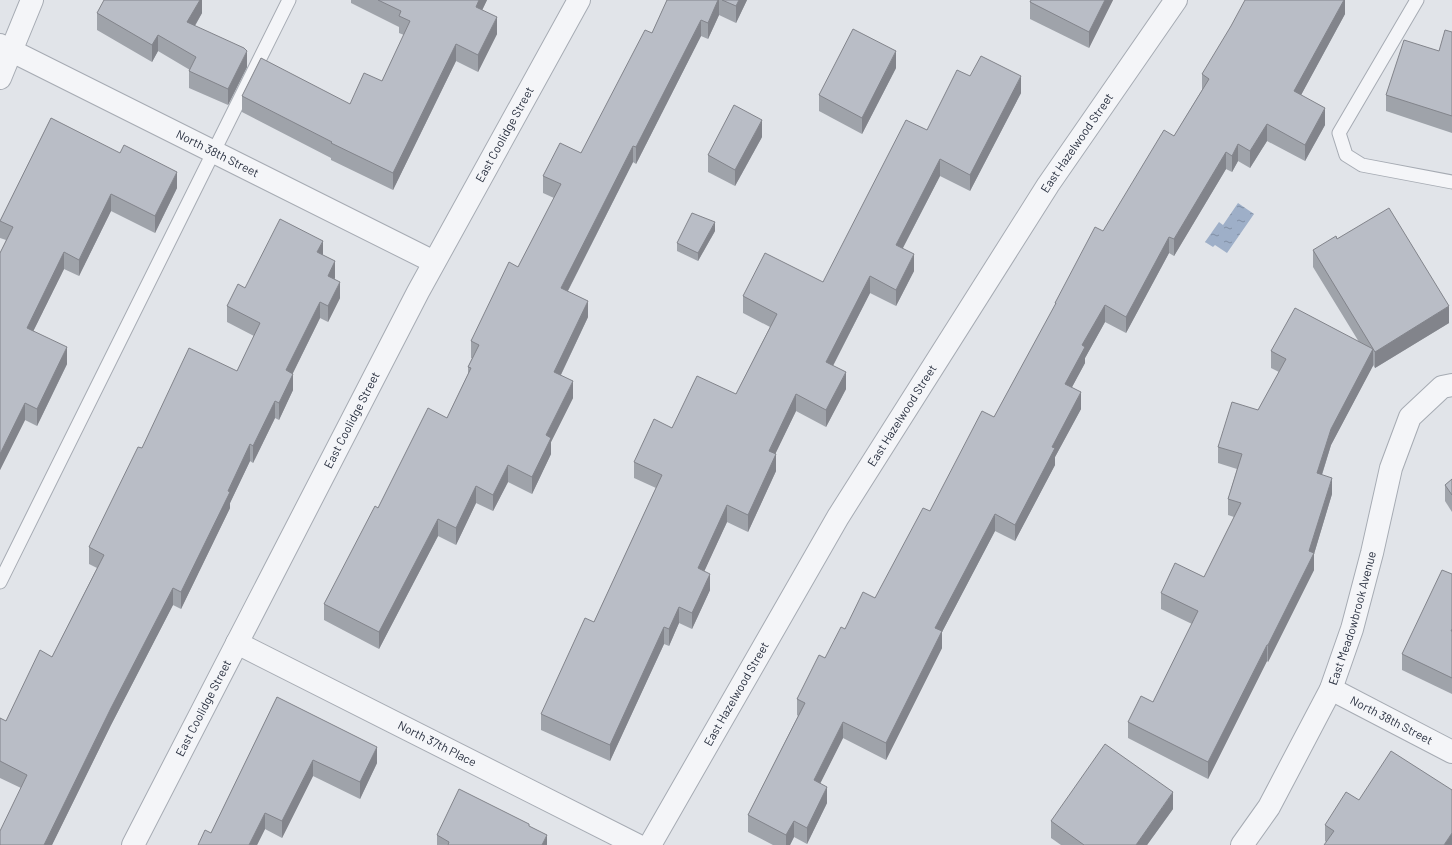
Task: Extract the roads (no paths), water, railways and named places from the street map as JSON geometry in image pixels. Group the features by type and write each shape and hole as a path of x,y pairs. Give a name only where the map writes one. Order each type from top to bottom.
{"street":[{"path":"0,78 5,48 32,0"},
{"name":"East Coolidge Street","path":"133,845 434,262 454,229 579,0"},
{"name":"East Hazelwood Street","path":"650,845 838,517 1048,185 1176,0"},
{"name":"North 38th Street","path":"5,48 434,262"},
{"name":"East Meadowbrook Avenue","path":"1242,845 1269,807 1331,689 1352,629 1372,554 1391,468 1410,417 1447,386"},
{"name":"North 37th Place","path":"237,643 637,845"},
{"name":"North 38th Street","path":"1331,689 1452,752"}],"lane":[{"path":"0,582 289,0"},
{"path":"1417,0 1339,133 1346,155 1362,164 1452,182"}],"water":[{"path":"1238,203 1254,214 1227,253 1215,245 1213,247 1205,242 1219,222 1223,225"}]}
